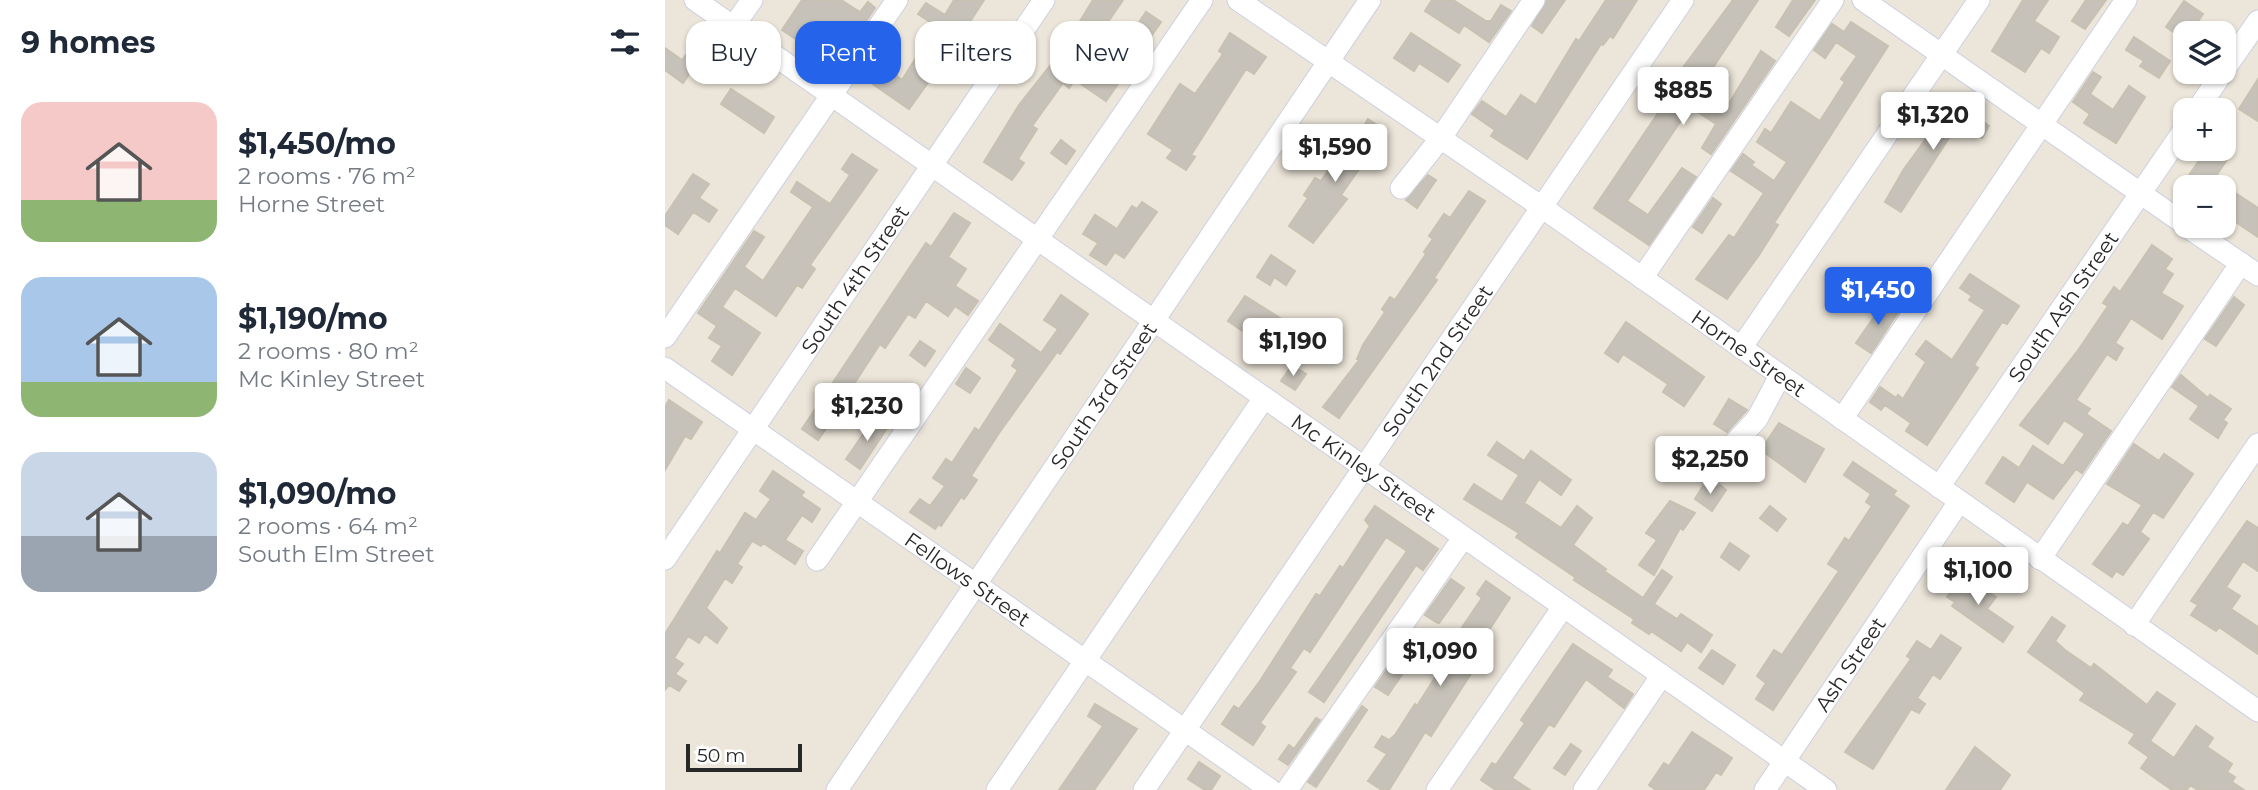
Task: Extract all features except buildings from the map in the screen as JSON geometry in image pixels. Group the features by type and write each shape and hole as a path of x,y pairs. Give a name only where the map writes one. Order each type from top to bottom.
{"street":[{"name":"Mc Kinley Street","path":"695,0 725,21"},
{"path":"737,21 752,0"},
{"path":"665,337 897,0"},
{"name":"South 4th Street","path":"665,559 1044,0"},
{"path":"817,560 1202,0"},
{"name":"Horne Street","path":"1238,0 1543,208 2258,711"},
{"name":"South 3rd Street","path":"837,790 1370,0"},
{"path":"1401,188 1440,139 1534,0"},
{"name":"South 2nd Street","path":"1144,790 1683,0"},
{"path":"1642,278 1833,0"},
{"path":"1863,0 2173,217"},
{"path":"1741,348 1979,0"},
{"path":"1842,419 2126,0"},
{"path":"2236,53 2258,21"},
{"name":"Mc Kinley Street","path":"781,61 1826,790"},
{"name":"South Ash Street","path":"1939,487 2173,146"},
{"path":"2040,559 2249,269 2204,238"},
{"name":"Fellows Street","path":"665,368 1271,790"},
{"path":"1711,476 1728,450 1757,419 1780,376"},
{"path":"997,790 1264,398"},
{"path":"2134,625 2258,444"},
{"name":"Ash Street","path":"1765,790 1959,502"},
{"path":"1287,790 1463,538"},
{"path":"1437,790 1563,607"},
{"path":"1584,790 1662,676"}]}
